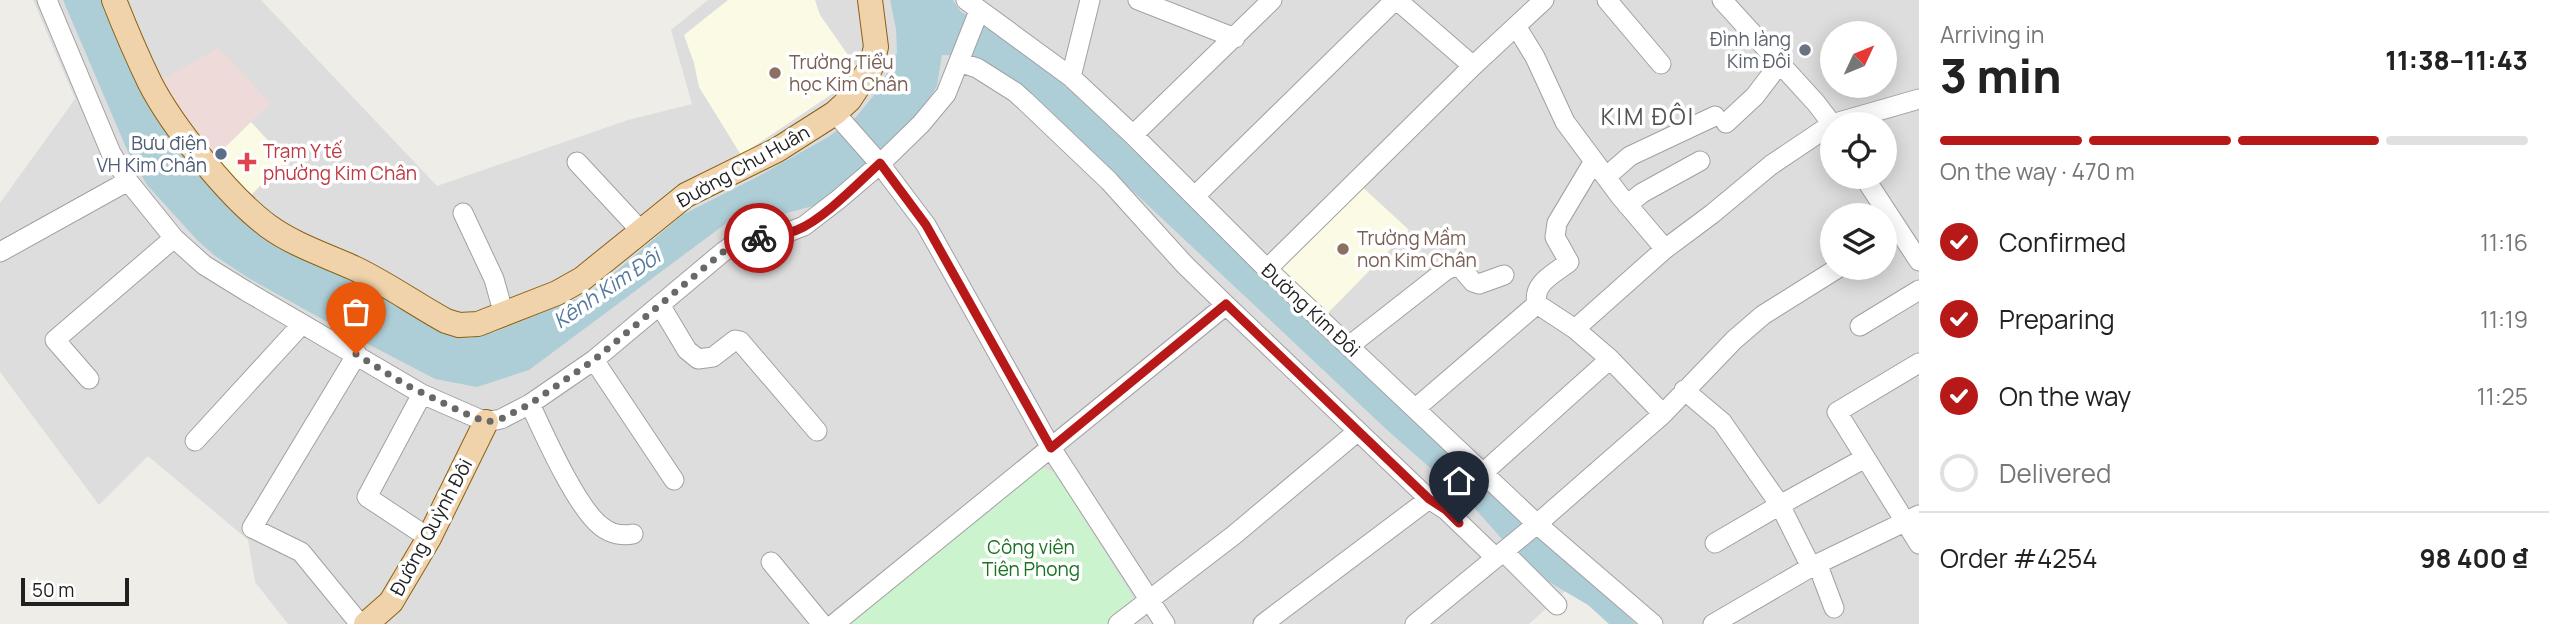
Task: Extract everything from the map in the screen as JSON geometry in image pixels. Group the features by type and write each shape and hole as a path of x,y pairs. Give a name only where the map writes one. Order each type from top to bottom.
{"main road":[{"name":"Đường Chu Huân","path":"114,0 151,85 175,122 218,178 268,227 307,249 356,269 446,321 459,325 478,324 504,315 557,293 582,279 687,195 777,150 835,114 849,100 872,67 876,47 870,0"},
{"name":"Đường Quỳnh Đôi","path":"366,624 391,602 429,538 486,422"}],"street":[{"path":"47,0 106,142 128,181 174,239 204,265 302,324 422,394 486,422 501,419 530,404 594,360 737,243 786,233 804,226 839,200 921,124 946,94 959,62 973,10"},
{"path":"1071,77 1090,0"},
{"path":"1138,0 1235,38"},
{"path":"1133,135 1272,0"},
{"path":"1195,196 1396,0 1473,66"},
{"path":"1268,269 1473,66 1544,0"},
{"path":"1606,0 1661,64"},
{"path":"1722,0 1822,112"},
{"name":"Đường Kim Đôi","path":"973,10 1071,77 1268,269 1484,472 1534,527 1653,624"},
{"path":"1516,26 1535,57 1565,122 1627,205 1665,249"},
{"path":"959,62 977,68 1015,92 1109,181 1184,264 1358,432 1429,499 1504,551 1557,605"},
{"path":"1663,414 1610,359 1575,329 1537,304 1535,295 1539,285 1569,262 1555,237 1557,223 1601,169 1720,119 1755,96 1780,63"},
{"path":"1874,112 1919,99"},
{"path":"835,114 880,163 926,225 1051,448 1165,624"},
{"path":"1575,329 1665,249 1771,165 1820,132"},
{"path":"1627,205 1642,193 1700,160"},
{"path":"577,162 641,231"},
{"path":"0,252 128,181"},
{"path":"463,213 494,279 504,315"},
{"path":"1897,238 1919,261"},
{"path":"89,379 55,340 174,239"},
{"path":"1349,346 1446,270 1461,268 1473,282 1479,284 1504,275"},
{"path":"1415,624 1534,527 1663,414 1734,340 1763,316 1820,280"},
{"path":"1860,326 1919,290"},
{"path":"834,624 1226,304"},
{"path":"1416,408 1537,304"},
{"path":"660,305 687,349 698,359 713,357 735,340 740,341 817,431"},
{"path":"195,441 302,324"},
{"path":"356,354 252,528 301,552 360,624"},
{"path":"1484,472 1610,359"},
{"path":"594,360 674,480"},
{"path":"1919,363 1837,412 1865,458 1912,519 1919,544"},
{"path":"1684,390 1722,422 1780,505 1811,568 1820,571 1834,608"},
{"path":"422,394 368,497 429,538"},
{"path":"530,404 555,458 584,507 599,526 619,534 634,534"},
{"path":"1118,624 1147,599 1234,535 1358,432"},
{"path":"1715,543 1865,458"},
{"path":"1263,624 1429,499"},
{"path":"1713,624 1811,568 1912,519"},
{"path":"771,562 822,624"}],"shaded area":[{"path":"33,0 261,0 437,186 628,120 692,104 671,30 708,0 1919,0 1919,624 1633,624 1581,577 1529,624 288,624 255,582 248,540 148,456 99,505 0,372 0,203 75,99"},
{"name":"Trường Tiểu học Kim Chân","path":"728,0 815,0 820,15 857,68 841,88 741,155 699,87 684,35"},
{"path":"219,48 270,103 208,164 151,85"},
{"name":"Trạm Y tế phường Kim Chân","path":"251,122 286,160 243,203 208,164"},
{"name":"Trường Mầm non Kim Chân","path":"1359,184 1409,230 1328,313 1279,269"}],"green space":[{"name":"Công viên Tiên Phong","path":"1042,467 1054,472 1058,477 1133,597 1135,602 1110,624 843,624"}],"water":[{"name":"Kênh Kim Đôi","path":"63,0 105,0 167,123 334,270 449,333 470,338 495,332 591,293 682,215 828,137 856,117 879,89 897,53 896,29 890,0 953,0 961,12 990,26 1061,82 1636,624 1609,624 1588,605 1549,582 1502,539 1470,503 1386,429 1054,117 969,56 942,55 937,86 916,120 860,171 813,206 776,216 728,222 529,370 477,387 435,379 347,333 250,279 198,241 147,185 128,152"}],"way so far":[{"path":"356,354 422,394 464,413 486,422 501,419 530,404 594,360 723,252 737,243 759,238"}],"place":[{"name":"Đình làng Kim Đôi","path":"1805,50"},
{"name":"Trường Tiểu học Kim Chân","path":"775,73"},
{"name":"Bưu điện VH Kim Chân","path":"221,154"},
{"name":"Trạm Y tế phường Kim Chân","path":"247,162"},
{"name":"Trường Mầm non Kim Chân","path":"1343,249"}],"district":[{"name":"KIM ĐÔI","path":"1648,117"}],"route":[{"path":"759,238 786,233 804,226 839,200 880,163 926,225 1051,448 1226,304 1429,499 1459,523"}]}
